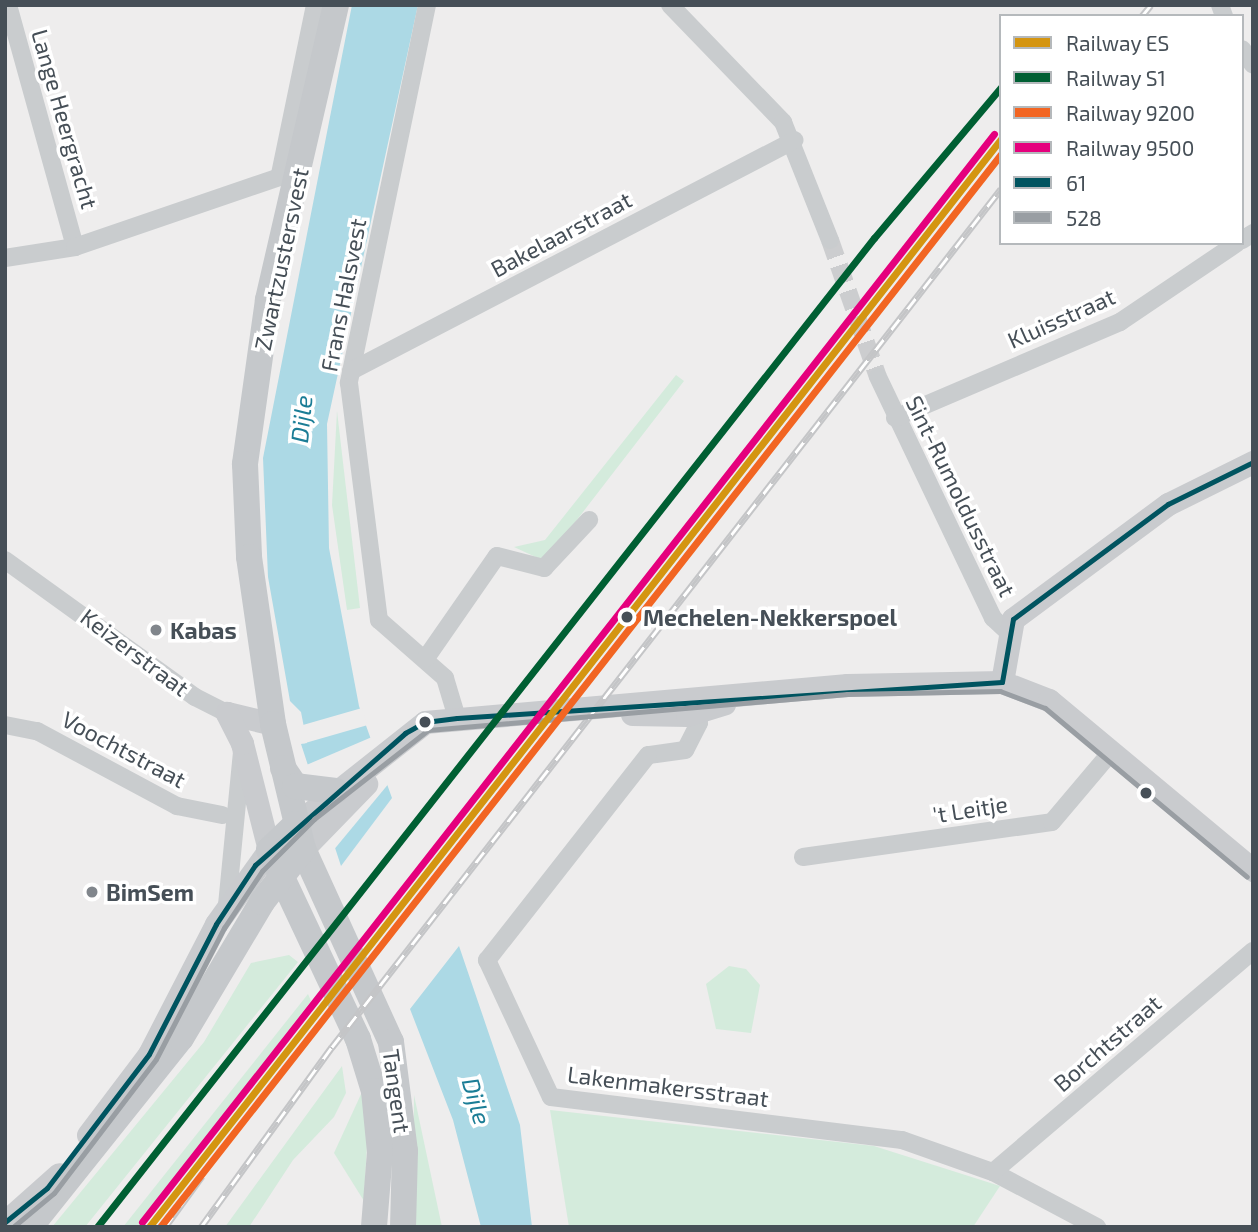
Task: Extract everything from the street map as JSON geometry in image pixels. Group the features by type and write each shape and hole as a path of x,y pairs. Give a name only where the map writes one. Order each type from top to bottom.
{"main road":[{"name":"Zwartzustersvest","path":"307,821 282,766 241,558 245,464 268,300 290,172 336,5"},
{"path":"1003,676 1007,631 1013,618 1089,558 1168,504 1253,462"},
{"path":"5,1222 47,1188 149,1054 227,905 269,850 387,757 425,722 594,706 697,706 743,694 1003,676 1049,700 1253,870"},
{"path":"226,713 242,749 269,850 282,873"},
{"name":"Keizerstraat","path":"226,713 273,724"},
{"path":"30,1227 181,1038 282,873 327,786 336,791 387,757"},
{"path":"282,766 307,821"},
{"name":"Tangent","path":"307,821 391,1042 405,1151 403,1227"},
{"name":"Tangent","path":"282,873 358,1039 374,1091 380,1152 374,1227"}],"street":[{"name":"Lange Heergracht","path":"8,5 75,247"},
{"name":"Zwartzustersvest","path":"290,172 315,5"},
{"name":"Frans Halsvest","path":"427,5 351,371 379,620 426,657 451,688 457,718"},
{"path":"670,5 794,140 830,240"},
{"name":"Bakelaarstraat","path":"351,371 794,140"},
{"path":"5,257 75,247 290,172"},
{"name":"Kluisstraat","path":"895,418 1120,322 1234,245"},
{"name":"Sint-Rumoldusstraat","path":"878,377 895,418 993,618 1007,631"},
{"path":"426,657 497,556 544,568 589,520"},
{"name":"Keizerstraat","path":"5,560 195,698 226,713"},
{"name":"Lakenmakersstraat","path":"697,706 685,750 648,755 487,960 551,1097 902,1140 993,1172 1097,1227"},
{"name":"Voochtstraat","path":"5,725 37,731 177,806 222,815"},
{"path":"227,905 242,749"},
{"name":"'t Leitje","path":"803,857 1052,822 1112,751"},
{"name":"Borchtstraat","path":"993,1172 1253,951"}],"green space":[{"path":"676,375 684,381 556,547 540,559 514,547 545,540"},
{"path":"337,411 360,608 347,610 332,505"},
{"path":"289,955 298,962 85,1227 52,1227 204,1042 251,963"},
{"path":"729,966 746,969 760,985 751,1033 716,1029 706,984"},
{"path":"308,994 311,1001 138,1227 123,1227"},
{"path":"342,1066 346,1093 334,1117 293,1160 249,1227 225,1227"},
{"path":"362,1092 368,1125 364,1201 334,1153"},
{"path":"414,1095 442,1227 413,1227"},
{"path":"550,1110 874,1146 1000,1186 973,1227 569,1227"}],"water":[{"name":"Dijle","path":"352,5 418,5 327,424 329,548 359,706 392,798 341,866 301,744 307,743 301,712 290,701 268,577 263,458"},
{"name":"Dijle","path":"459,946 520,1125 532,1227 481,1227 453,1120 410,1009"}],"pier":[{"path":"362,708 367,725 304,743 299,726"},
{"path":"372,737 390,782 332,852 304,766"}],"tunnel":[{"path":"830,240 878,377"}],"railway":[{"path":"1144,14 1151,5"},
{"path":"201,1227 332,1047 999,192"},
{"path":"165,1227 202,1176"}],"rail line":[{"name":"S1","path":"97,1227 874,238 999,89"},
{"name":"9500","path":"142,1222 994,134"},
{"name":"ES","path":"149,1227 999,142"},
{"name":"9200","path":"160,1227 999,157"}],"transit line":[{"name":"61","path":"5,1222 47,1188 149,1054 216,924 255,865 405,733 425,722 457,718 1002,682 1013,619 1168,504 1253,462"},
{"name":"528","path":"13,1227 54,1193 156,1059 224,928 262,871 314,819 428,730 847,694 1000,691 1045,708 1247,877"}],"place":[{"name":"Mechelen-Nekkerspoel","path":"627,617"},
{"name":"Kabas","path":"156,630"},
{"name":"BimSem","path":"92,892"}]}
